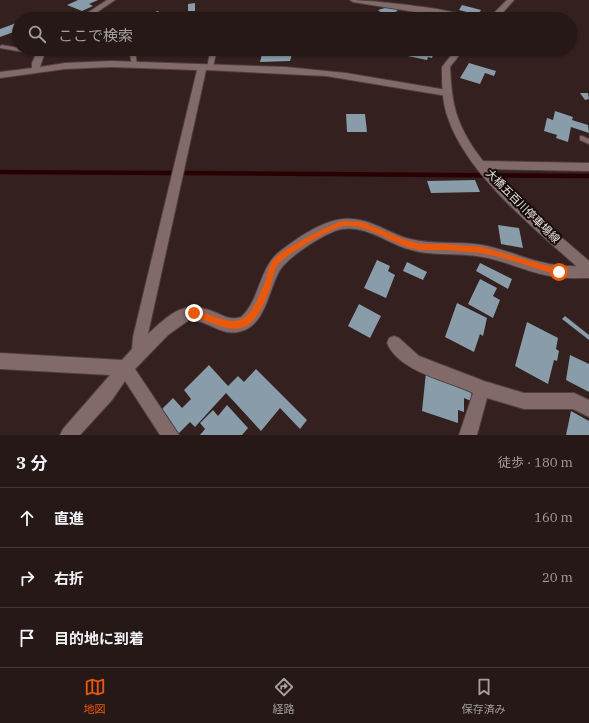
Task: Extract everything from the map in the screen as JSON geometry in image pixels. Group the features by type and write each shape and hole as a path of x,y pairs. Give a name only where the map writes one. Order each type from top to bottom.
{"street":[{"path":"93,12 112,0"},
{"path":"353,0 432,12"},
{"path":"501,12 511,0"},
{"path":"36,70 40,56"},
{"name":"大橋五百川停車場線","path":"455,56 446,67 447,93 454,123 461,139 484,168 511,198 589,271"},
{"path":"0,75 79,65 135,65 308,71 447,93"},
{"path":"139,352 140,337 206,67"},
{"path":"484,168 589,167"},
{"path":"69,435 106,394 139,352 179,318 190,313 198,314 223,324 236,326 247,322 260,305 276,262 301,244 335,226 343,224 362,225 407,244 422,247 482,250 559,272 589,271"},
{"path":"394,343 414,362 461,379 482,389 524,401 574,401 589,409"},
{"path":"0,361 125,368"},
{"path":"125,368 170,435"},
{"path":"468,435 482,389"}],"lane":[{"path":"2,47 12,48"},
{"path":"133,56 135,65"},
{"path":"206,67 211,56"},
{"path":"582,138 589,142"}],"building":[{"path":"78,0 98,0 89,4 93,6 82,11 67,5"},
{"path":"195,3 195,11 188,11 188,4"},
{"path":"462,5 481,10 480,12 467,12 459,10"},
{"path":"392,6 398,11 380,12 378,10"},
{"path":"12,25 12,33 0,37 0,29"},
{"path":"262,56 291,56 290,61 260,62"},
{"path":"408,56 433,56 432,58 428,57 427,60"},
{"path":"469,63 496,71 494,76 485,73 480,84 460,78"},
{"path":"580,93 588,93 589,99 585,100"},
{"path":"555,111 573,117 572,120 588,125 589,133 571,127 568,142 556,138 557,135 544,131 547,118 553,120"},
{"path":"346,114 365,114 367,132 347,132"},
{"path":"475,180 480,192 431,193 427,181"},
{"path":"498,225 519,228 523,248 501,244"},
{"path":"377,260 390,266 388,271 395,275 386,298 364,288"},
{"path":"407,262 427,272 423,280 403,271"},
{"path":"480,263 512,279 508,289 476,271"},
{"path":"480,279 497,288 493,296 500,300 493,318 468,304"},
{"path":"457,303 487,318 483,336 480,334 474,352 445,337"},
{"path":"359,304 381,316 370,338 348,326"},
{"path":"565,316 589,335 589,340 562,319"},
{"path":"527,322 558,338 556,349 559,351 557,361 554,360 548,384 515,366"},
{"path":"570,355 589,364 589,392 566,380"},
{"path":"209,365 228,386 238,376 244,382 256,369 307,420 300,429 280,408 261,431 226,393 195,427 190,422 177,435 159,412 173,398 182,408 191,399 184,390"},
{"path":"426,372 472,387 471,401 464,398 464,412 458,410 458,423 422,411"},
{"path":"227,405 248,428 242,435 200,435 205,429 200,423 213,410 218,416"},
{"path":"571,411 589,421 589,435 566,435"}],"waterway":[{"path":"0,172 171,173"},
{"path":"186,173 589,176"}],"route":[{"path":"194,313 223,324 236,326 247,322 260,305 272,269 276,262 301,244 335,226 343,224 370,227 407,244 422,247 482,250 512,257 541,268 559,272"}]}
